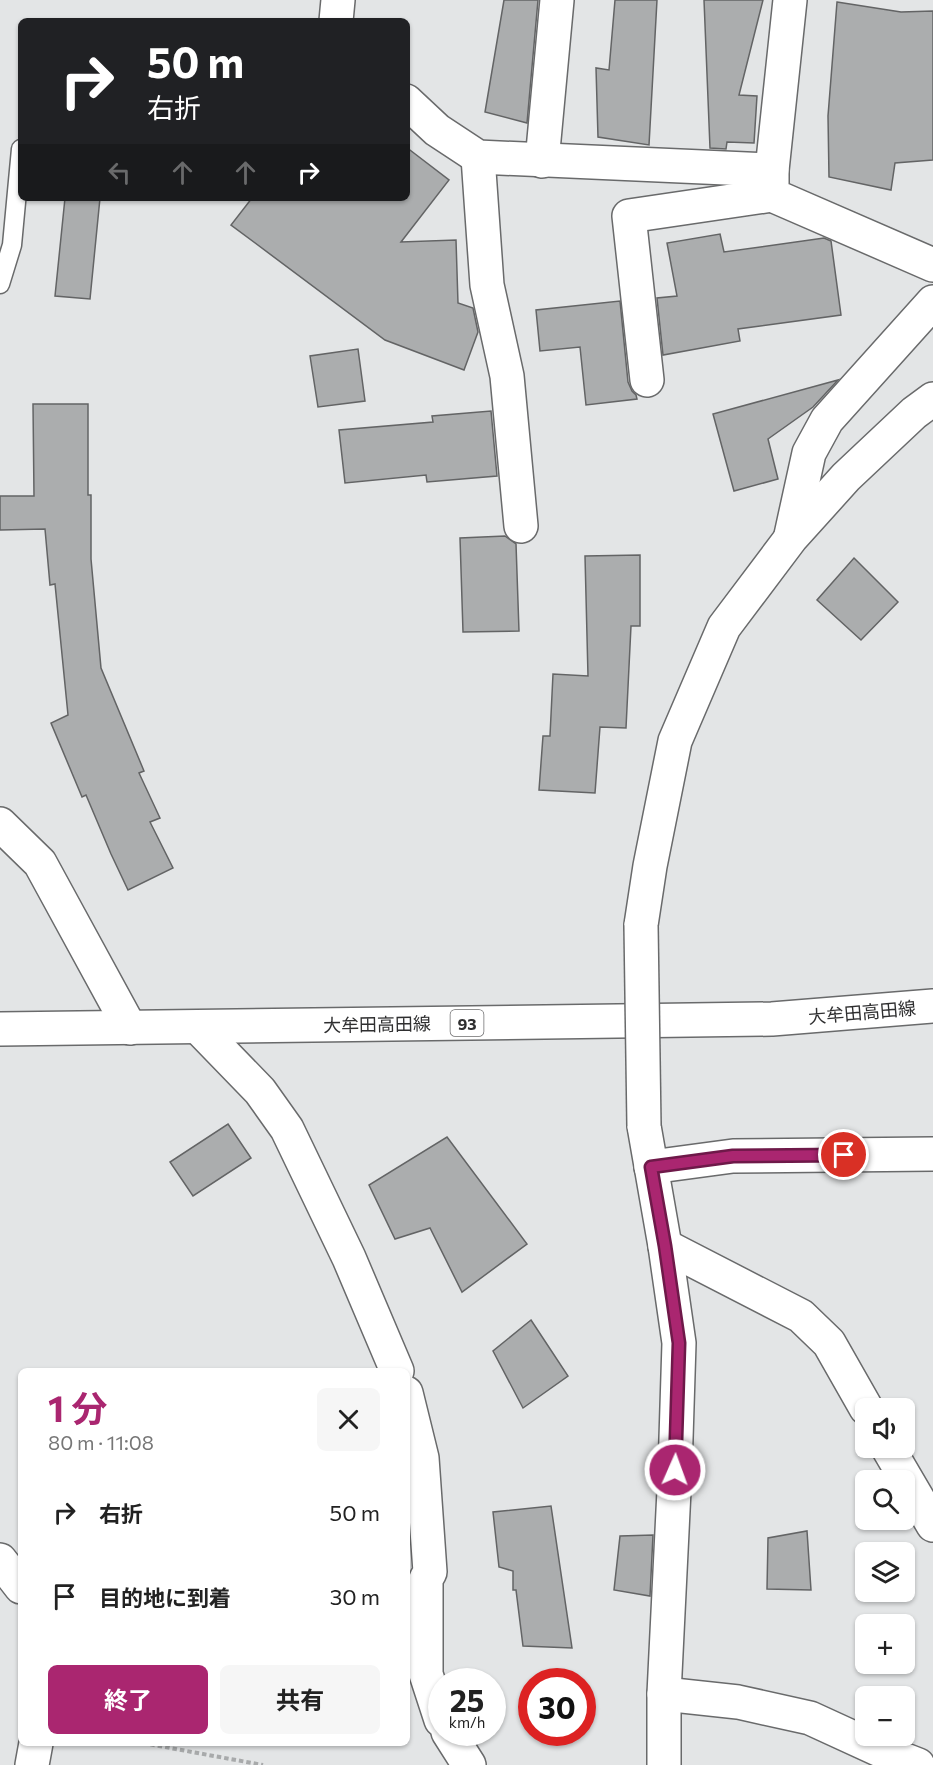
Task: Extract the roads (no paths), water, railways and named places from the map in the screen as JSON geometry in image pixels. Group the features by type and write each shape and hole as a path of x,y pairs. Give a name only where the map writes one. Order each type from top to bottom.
{"street":[{"path":"336,18 338,0"},
{"path":"542,161 557,0"},
{"path":"772,182 790,0"},
{"path":"410,105 437,130 478,157 772,182 933,265"},
{"path":"478,157 487,285 507,376 521,526"},
{"path":"647,380 629,216 772,182"},
{"path":"790,538 809,453 827,420 933,302"},
{"path":"664,1765 664,1694 679,1343 644,1125 641,925 650,866 675,741 724,627 790,538 846,477 933,399"},
{"path":"0,824 40,863 130,1028"},
{"name":"大牟田高田線","path":"0,1029 772,1019 933,1006"},
{"path":"198,1027 260,1091 287,1129 349,1258 396,1368"},
{"path":"651,1167 733,1156 933,1154"},
{"path":"665,1246 801,1316 829,1343 860,1398"},
{"path":"410,1409 422,1458 430,1572 426,1579 426,1674 428,1680"},
{"path":"894,1458 933,1525"},
{"path":"0,1560 18,1583"},
{"path":"664,1694 738,1702 810,1718 918,1765"},
{"path":"457,1746 469,1765"}],"lane":[{"path":"0,284 12,245 18,181"}]}
